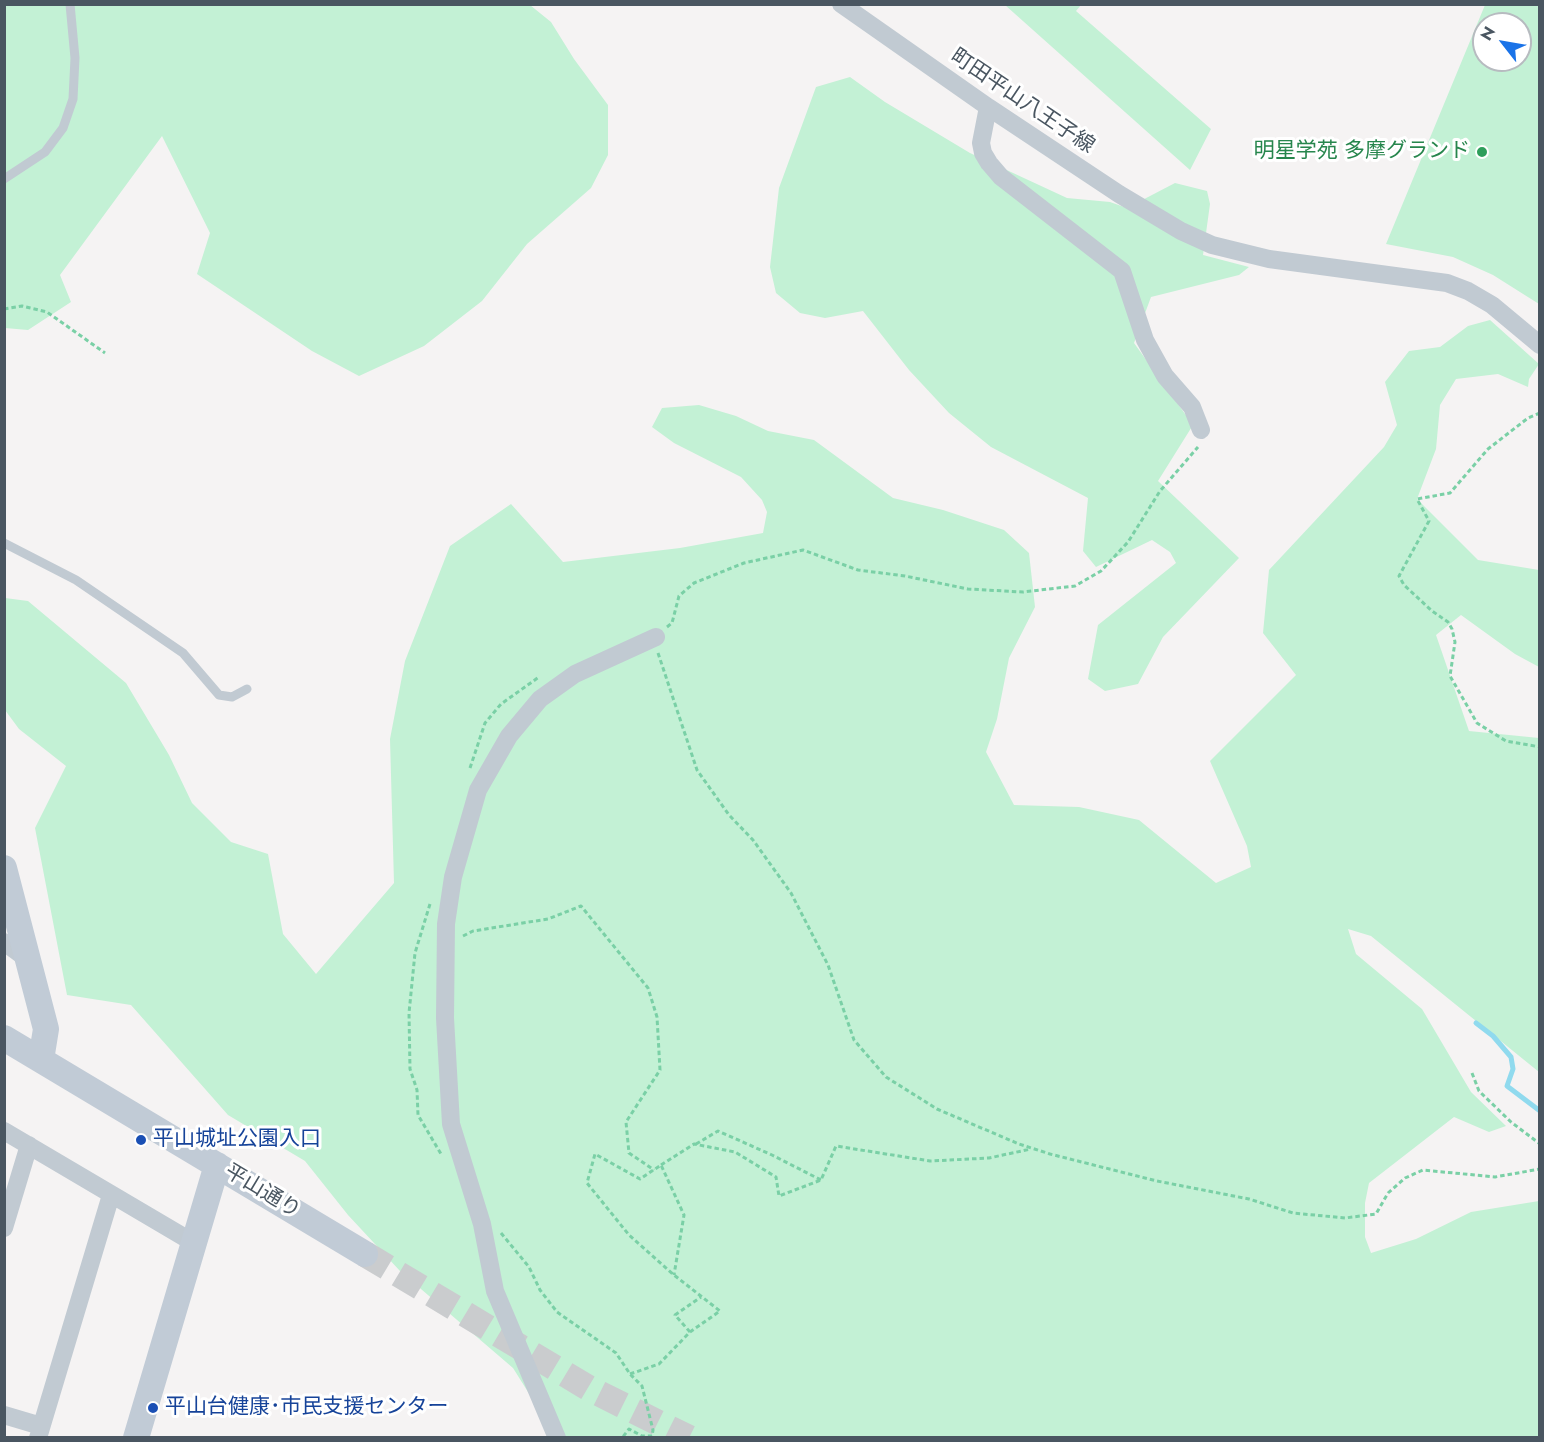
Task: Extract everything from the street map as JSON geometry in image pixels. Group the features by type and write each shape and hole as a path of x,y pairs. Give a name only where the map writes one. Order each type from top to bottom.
{"street":[{"name":"町田平山八王子線","path":"841,4 988,107 1119,194 1180,231 1212,245 1269,259 1447,283 1468,291 1492,305 1539,345"},
{"path":"988,107 981,143 983,153 989,163 1001,177 1122,272 1145,340 1165,376 1192,407 1201,430"},
{"path":"557,1437 495,1291 482,1224 451,1124 445,1018 445,946 453,877 478,790 509,736 540,699 575,674 656,636"},
{"path":"4,868 46,1029 41,1060"},
{"path":"4,942 30,961"},
{"name":"平山通り","path":"4,1038 365,1254"},
{"path":"4,1131 194,1243"},
{"path":"4,1227 29,1145"},
{"path":"136,1437 217,1165"},
{"path":"4,1415 39,1432 111,1195"}],"lane":[{"path":"4,179 45,152 63,128 73,99 75,58 70,4"},
{"path":"4,543 76,580 183,653 219,695 232,697 247,689"}],"path":[{"path":"4,309 22,306 47,312 105,352"},
{"path":"1539,413 1528,418 1488,449 1450,493 1417,499 1429,521 1399,576 1404,585 1432,611 1448,622 1452,629 1455,642 1450,676 1478,723 1506,741 1539,747"},
{"path":"1201,430 1198,448 1160,491 1128,542 1101,571 1075,586 1023,592 968,589 905,576 858,570 803,550 744,563 694,583 679,596 672,623 656,636 657,650 697,770 729,815 753,840 791,893 828,965 855,1040 886,1077 936,1109 1034,1148 1157,1181 1249,1199 1293,1213 1344,1218 1376,1214 1388,1193 1406,1179 1423,1170 1495,1177 1539,1169"},
{"path":"469,771 485,723 501,704 529,682 547,673"},
{"path":"431,901 415,953 409,1013 410,1069 417,1090 418,1115 443,1156"},
{"path":"445,946 472,931 548,919 581,906 648,988 657,1017 660,1070 626,1122 629,1153 654,1170"},
{"path":"1472,1073 1479,1091 1511,1122 1539,1144"},
{"path":"630,1374 659,1364 690,1332 720,1311 674,1275 629,1235 587,1183 595,1154 640,1179 718,1131 821,1180"},
{"path":"694,1144 735,1152 776,1178 779,1196 821,1180 837,1146 930,1161 989,1158 1034,1148"},
{"path":"661,1165 684,1215 674,1275"},
{"path":"498,1229 529,1267 540,1290 557,1312 616,1353 630,1374 642,1386 653,1430 652,1436 642,1436 629,1430 622,1437"},
{"path":"690,1332 675,1315 701,1297"}],"green space":[{"path":"4,5 530,5 551,22 574,59 608,105 608,155 591,188 527,244 482,301 424,346 359,376 312,351 197,274 210,233 162,136 60,275 71,302 28,330 5,328"},
{"path":"1005,5 1081,5 1076,11 1211,129 1190,170"},
{"name":"明星学苑 多摩グランド","path":"1485,5 1539,5 1539,304 1493,275 1453,257 1386,244 1472,36 1472,72 1532,72 1532,12 1482,12"},
{"path":"850,77 885,102 970,153 1067,198 1110,202 1127,208 1175,183 1207,191 1210,204 1203,255 1249,267 1239,275 1151,297 1134,343 1193,425 1158,481 1239,558 1163,637 1138,684 1105,691 1088,679 1098,625 1176,563 1170,552 1152,540 1096,567 1083,551 1088,498 991,447 949,413 909,370 863,311 825,318 800,313 776,293 770,267 779,188 816,87"},
{"path":"1490,320 1539,364 1529,379 1528,387 1498,374 1456,379 1440,405 1436,449 1417,499 1478,560 1539,570 1539,667 1515,654 1461,615 1436,635 1469,731 1539,738 1539,1072 1371,936 1348,929 1356,954 1422,1009 1471,1092 1506,1126 1489,1132 1454,1117 1369,1183 1365,1203 1365,1237 1371,1253 1416,1239 1471,1212 1539,1201 1539,1437 551,1437 550,1427 513,1368 400,1271 348,1215 305,1161 228,1115 131,1005 67,995 35,828 66,766 19,729 5,710 5,598 28,601 126,683 169,755 192,803 231,842 268,854 283,934 316,974 394,883 390,739 405,661 450,546 511,504 563,562 680,548 763,533 767,512 762,500 741,477 674,443 652,427 662,408 699,405 736,416 768,431 814,440 893,498 943,510 1004,530 1029,553 1035,607 1009,658 997,719 986,752 1014,805 1079,807 1139,820 1216,883 1251,867 1247,846 1210,761 1296,675 1263,633 1269,570 1384,447 1397,425 1385,382 1409,351 1440,347 1468,326"}],"waterway":[{"path":"1476,1023 1493,1036 1511,1057 1513,1069 1507,1086 1540,1111"}],"tunnel":[{"path":"365,1254 590,1389 689,1438"}],"place":[{"name":"明星学苑 多摩グランド","path":"1482,152"},
{"name":"平山城址公園入口","path":"141,1140"},
{"name":"平山台健康･市民支援センター","path":"153,1408"}]}
